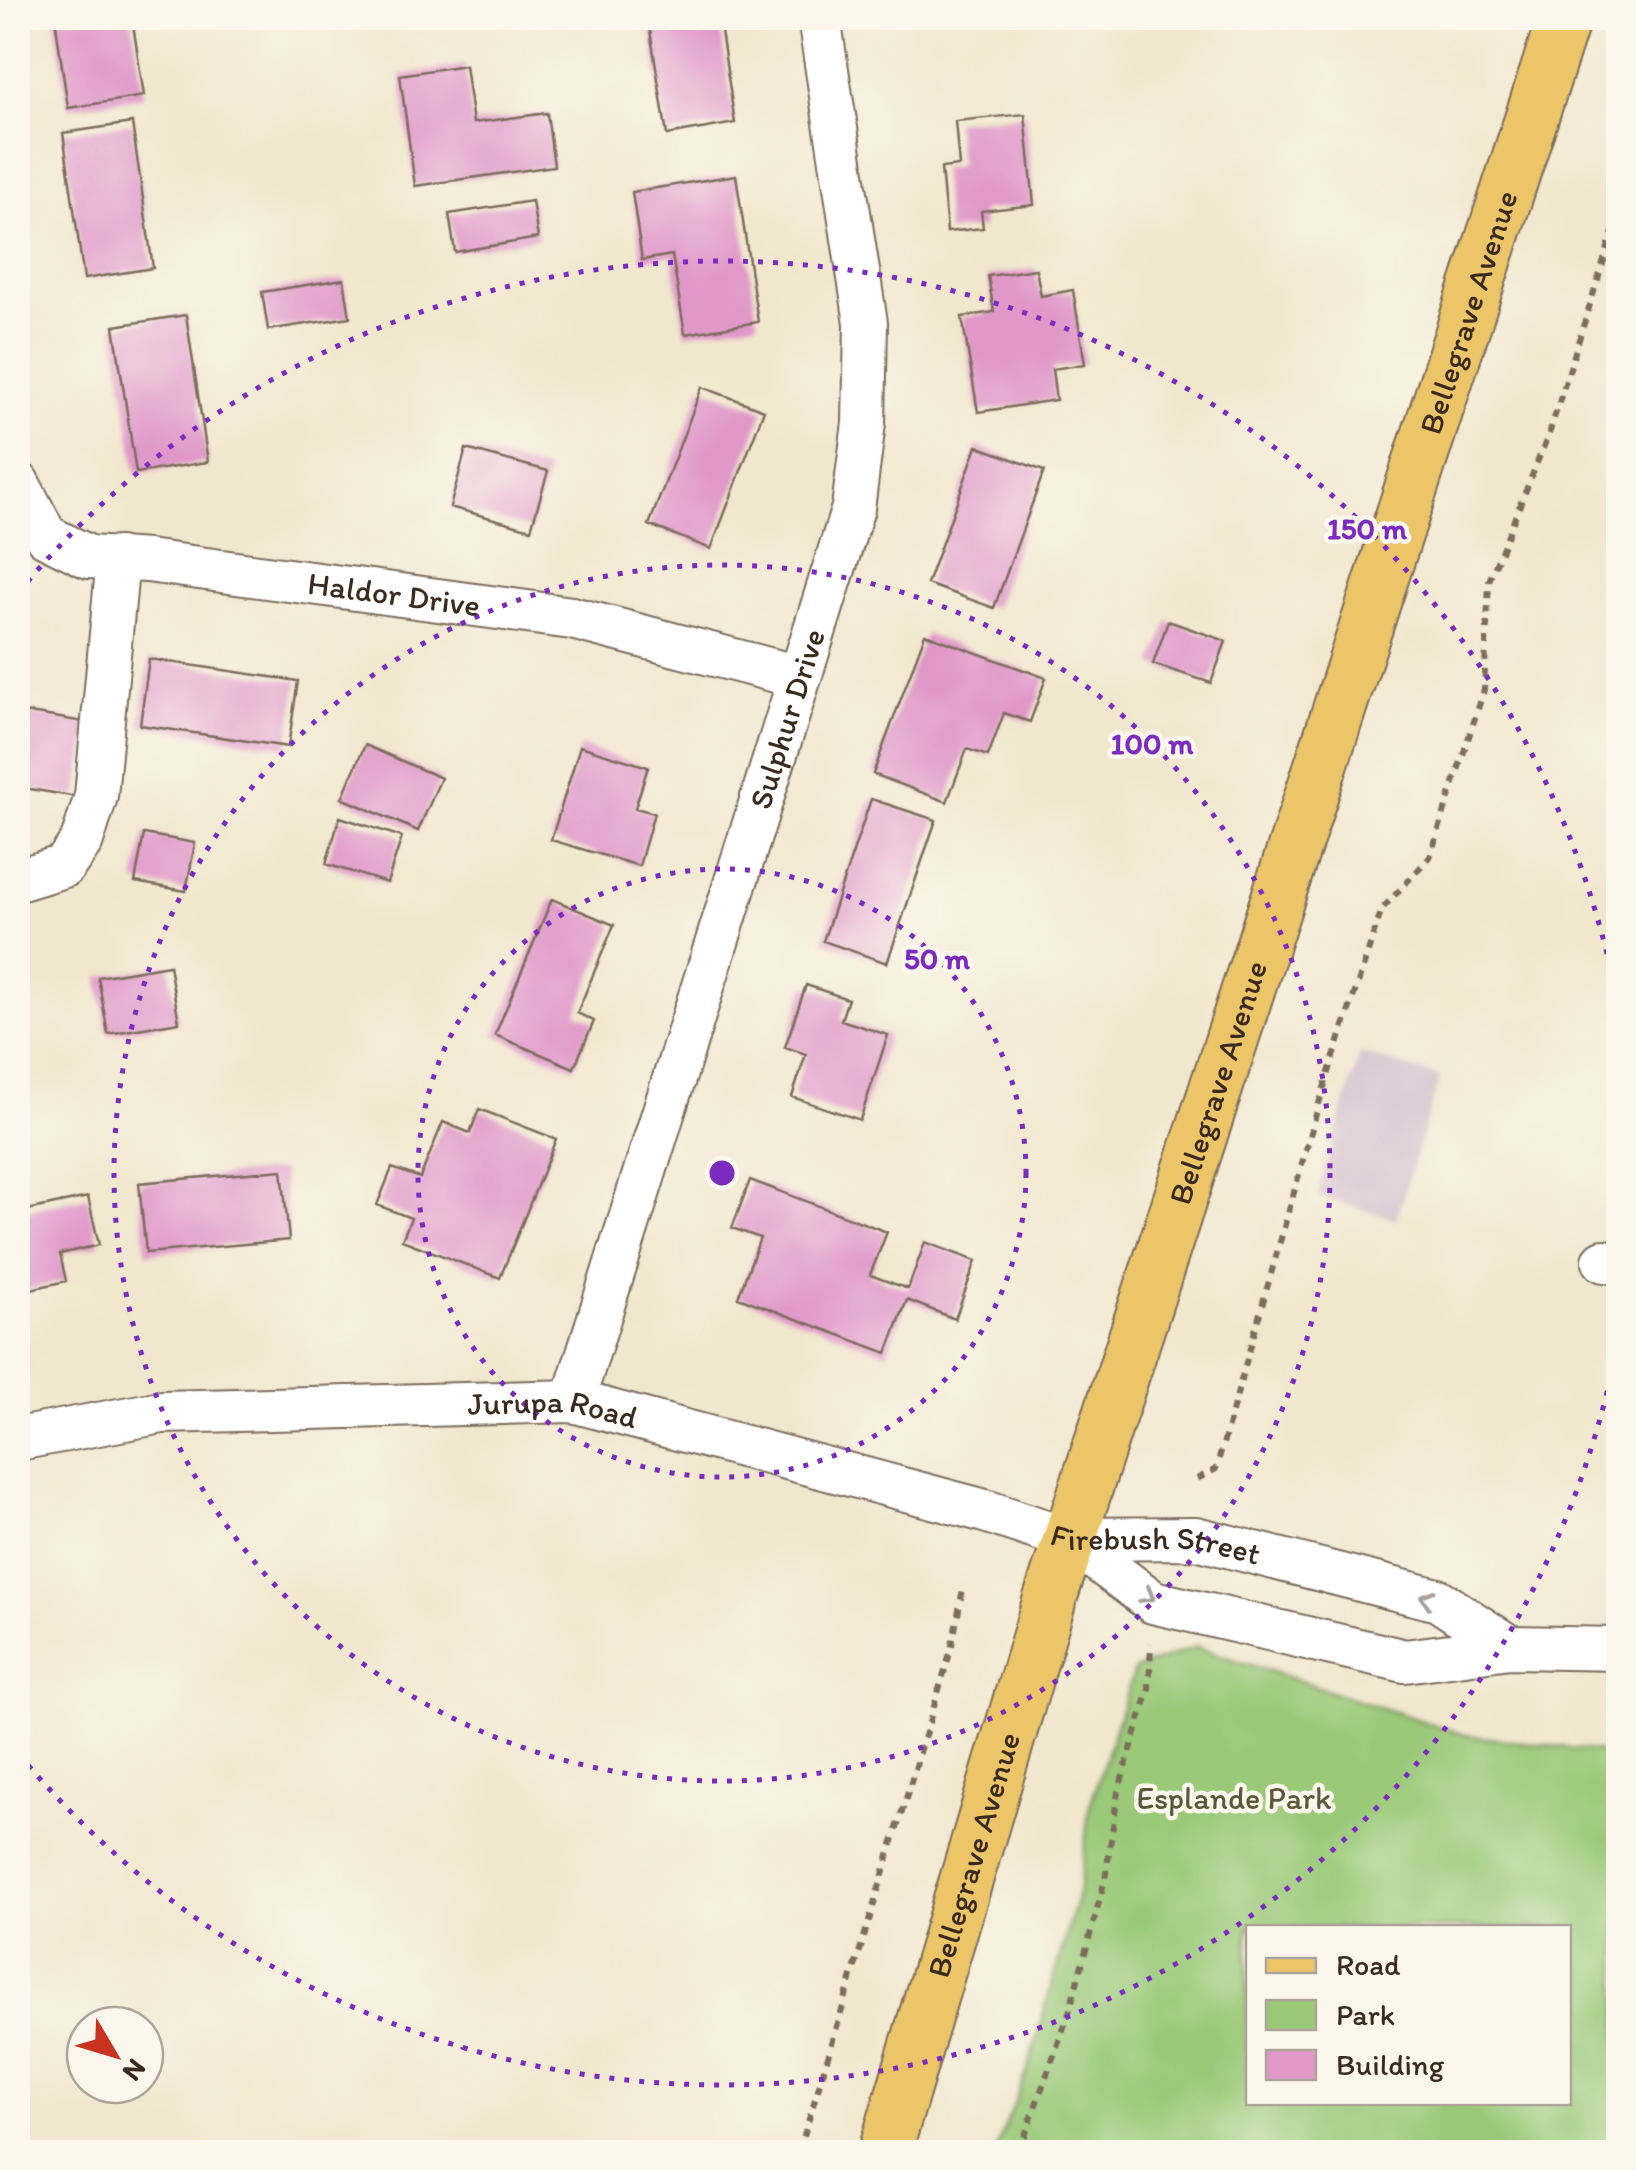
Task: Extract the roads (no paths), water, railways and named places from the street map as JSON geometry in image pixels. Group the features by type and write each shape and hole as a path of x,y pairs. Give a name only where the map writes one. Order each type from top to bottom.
{"main road":[{"name":"Bellegrave Avenue","path":"885,2152 1070,1539 1564,18"}],"street":[{"name":"Sulphur Drive","path":"574,1401 854,508 864,423 866,323 819,18"},
{"name":"Haldor Drive","path":"18,484 46,536 89,557 572,618 800,676"},
{"path":"18,880 64,866 82,841 96,796 118,558"},
{"name":"Jurupa Road","path":"18,1440 162,1412 574,1401 985,1511 1070,1539"},
{"name":"Firebush Street","path":"1070,1539 1196,1538 1438,1600 1510,1647"},
{"name":"Firebush Street","path":"1070,1539 1153,1602 1405,1661 1510,1647 1618,1650"}],"park label":[{"name":"Esplande Park","path":"1234,1798"}]}
